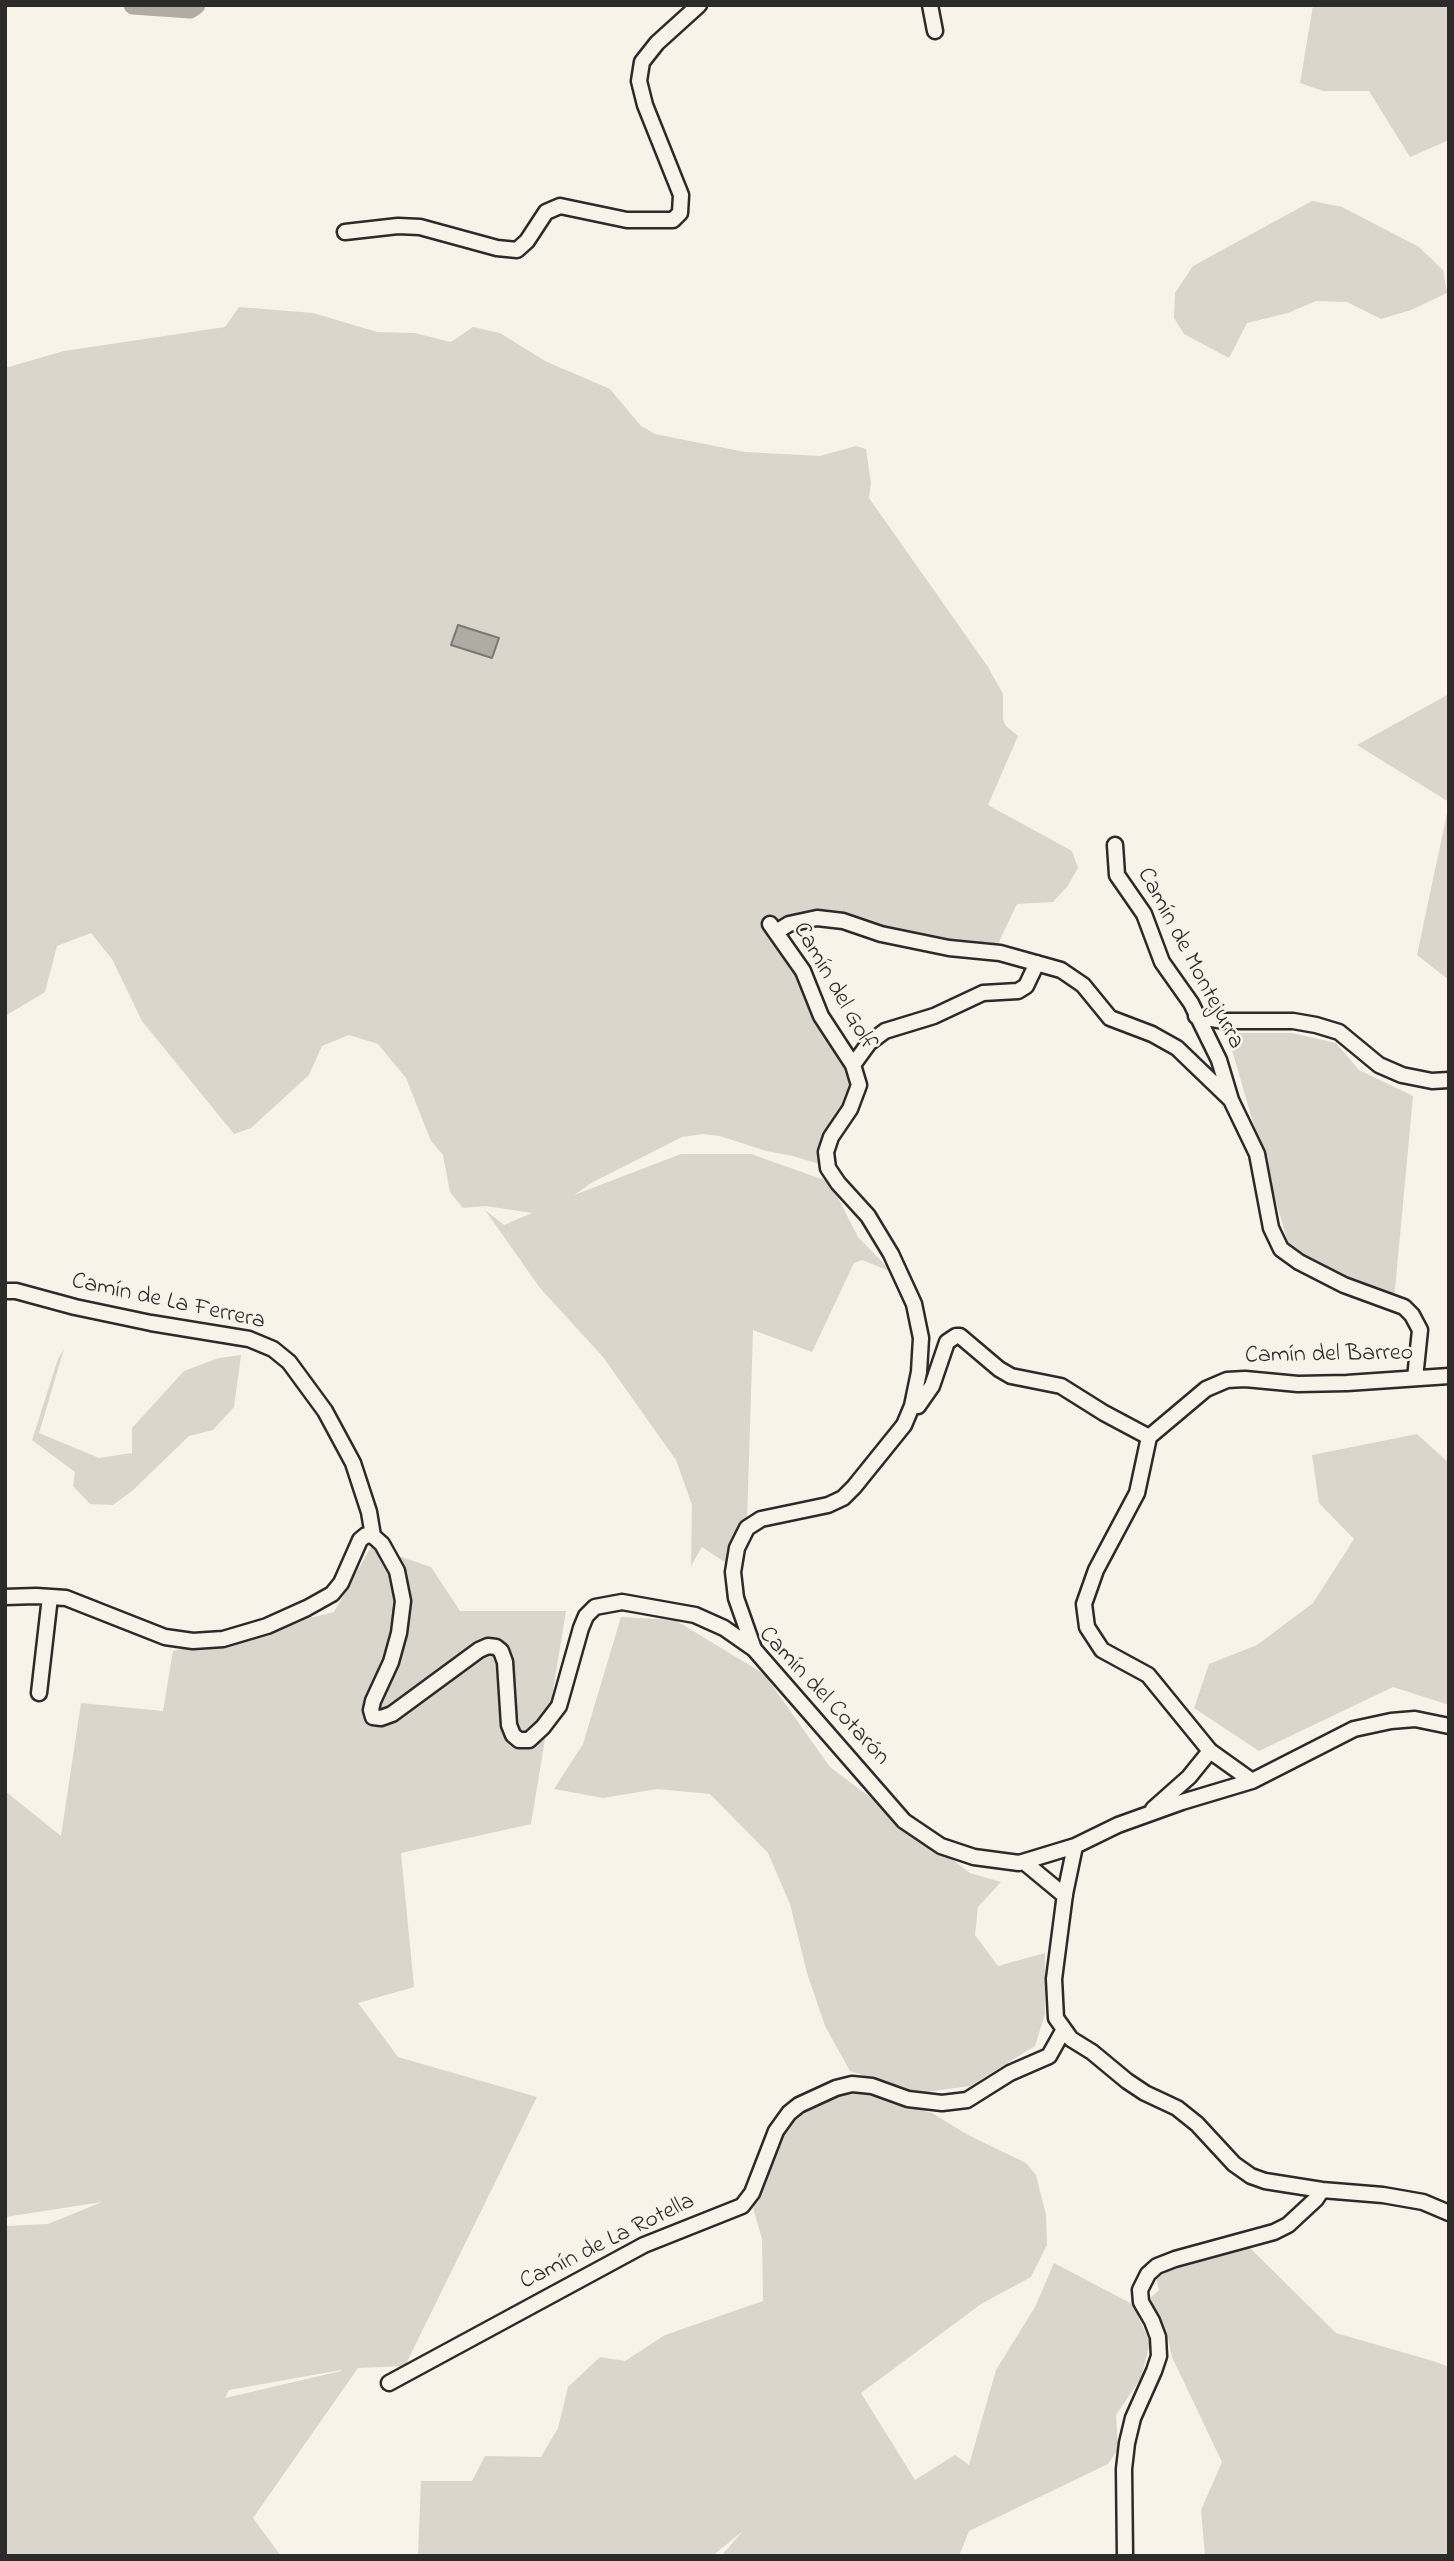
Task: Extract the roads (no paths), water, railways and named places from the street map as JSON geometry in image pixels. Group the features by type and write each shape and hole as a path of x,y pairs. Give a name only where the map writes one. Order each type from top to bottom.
{"street":[{"path":"345,232 420,226 497,248 517,250 527,241 546,212 560,206 628,220 673,220 680,212 681,195 645,105 639,81 642,62 657,43 699,5"},
{"path":"930,5 934,31"},
{"name":"Camín de Montejurra","path":"1115,845 1117,875 1144,914 1162,962 1191,1003 1219,1060 1231,1100 1257,1154 1271,1228 1281,1249 1310,1268 1345,1285 1404,1307 1420,1330 1415,1378"},
{"name":"Camín del Golf","path":"754,1648 736,1598 733,1572 737,1548 747,1528 761,1519 828,1505 843,1498 897,1437 904,1425 912,1406 919,1372 921,1338 914,1304 891,1254 868,1216 828,1168 826,1152 831,1138 856,1096 859,1085 853,1065 821,1016 803,971 774,928 817,918 843,921 881,934 949,947 1000,953 1037,963"},
{"path":"853,1065 869,1043 885,1031 934,1016 984,993 1017,990 1026,986 1037,963 1074,977 1110,1018 1152,1034 1177,1048 1231,1100"},
{"path":"1196,1016 1223,1021 1293,1021 1316,1025 1339,1032 1379,1065 1402,1075 1432,1081 1449,1080"},
{"name":"Camín de La Ferrera","path":"5,1291 16,1291 151,1323 249,1339 273,1349 289,1362 309,1385 326,1411 353,1463 369,1512 373,1536"},
{"path":"912,1406 918,1406 932,1386 947,1342 960,1336 1007,1374 1061,1386 1149,1437 1137,1493 1096,1570 1084,1604 1087,1627 1102,1650 1148,1675 1210,1751 1252,1781"},
{"name":"Camín del Barreo","path":"1149,1437 1206,1390 1227,1380 1310,1384 1449,1376"},
{"path":"5,1597 50,1597 77,1602 165,1637 193,1641 223,1639 267,1626 332,1594 341,1583 360,1540 366,1535 373,1536"},
{"name":"Camín del Cotarón","path":"373,1536 382,1544 397,1571 403,1601 399,1633 391,1662 373,1701 373,1717 381,1718 391,1714 479,1650 488,1646 496,1647 502,1651 505,1662 509,1725 513,1735 519,1740 529,1740 559,1706 586,1616 595,1607 622,1602 695,1615 724,1628 754,1648 904,1821 941,1846 974,1857 1024,1862 1075,1846 1118,1825 1252,1781 1354,1729 1391,1721 1415,1720 1449,1726"},
{"path":"39,1693 50,1597"},
{"path":"1146,1815 1189,1777 1210,1751"},
{"path":"1075,1846 1054,1979 1056,2018 1063,2031 1127,2081 1177,2108 1197,2124 1242,2171 1265,2181 1423,2202 1449,2213"},
{"path":"1024,1862 1065,1896"},
{"name":"Camín de La Rotella","path":"389,2383 644,2245 742,2207 752,2193 776,2131 789,2113 799,2105 836,2088 852,2084 872,2086 908,2099 942,2103 967,2100 1010,2073 1049,2056 1063,2031"},
{"path":"1125,2556 1124,2469 1127,2443 1133,2418 1159,2356 1158,2337 1141,2302 1140,2290 1148,2274 1157,2266 1175,2259 1274,2232 1288,2225 1322,2190"}],"waterway":[{"path":"133,5 190,9 196,5"}]}
